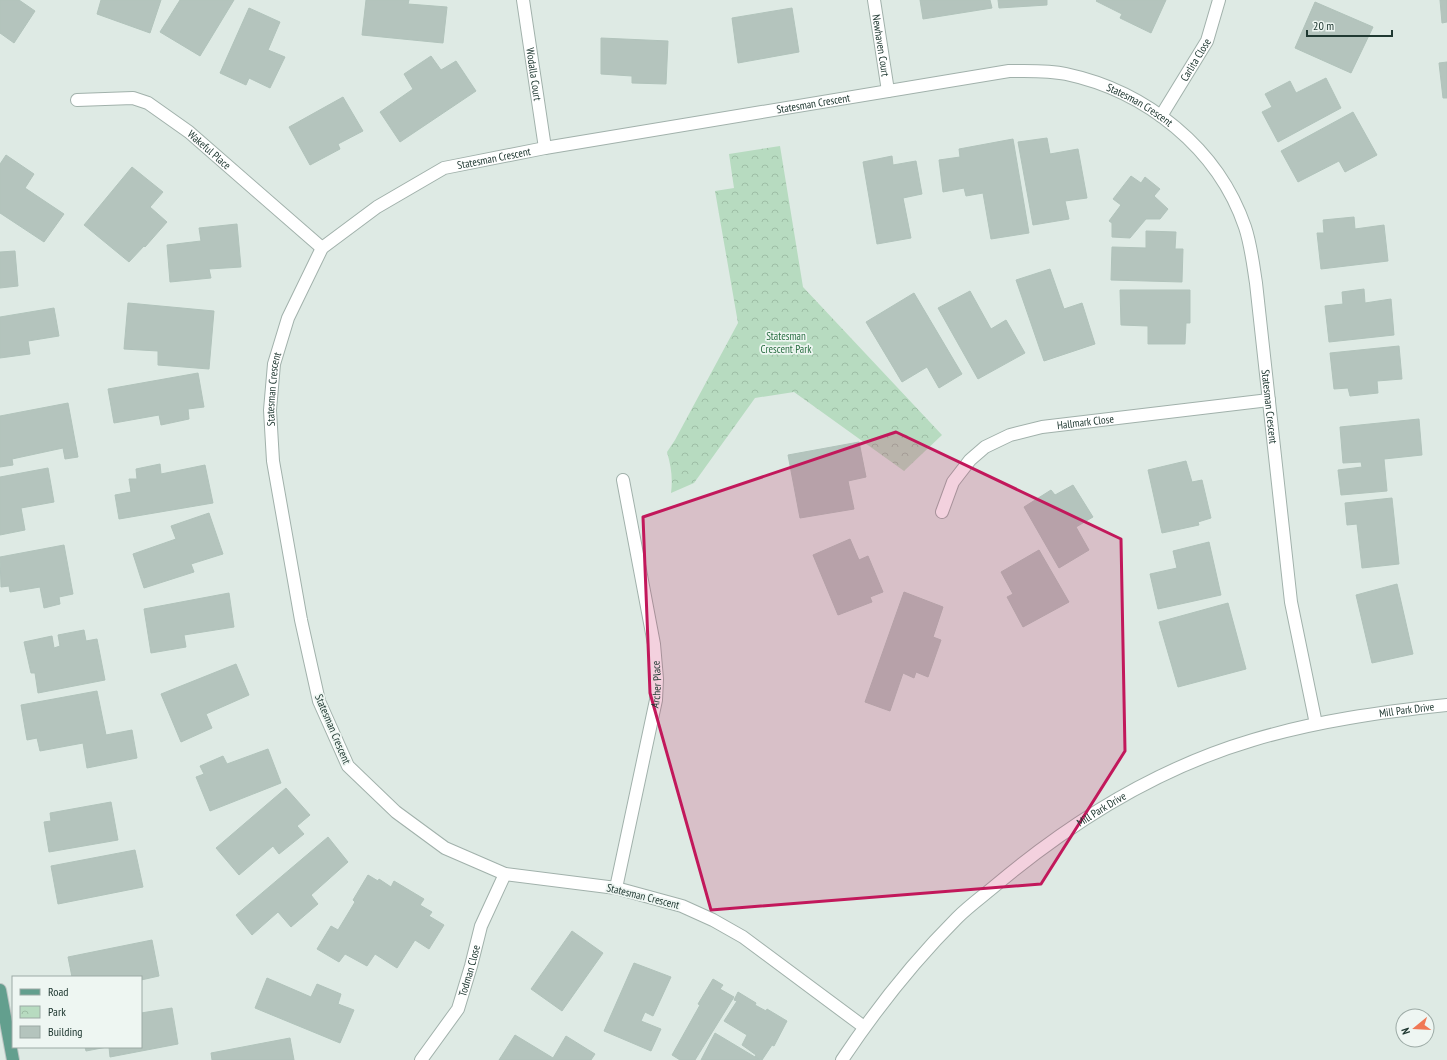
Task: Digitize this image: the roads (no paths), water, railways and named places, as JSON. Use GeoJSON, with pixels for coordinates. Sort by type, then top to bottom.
{"type":"FeatureCollection","features":[{"type":"Feature","properties":{"kind":"main road"},"geometry":{"type":"LineString","coordinates":[[0,990],[13,1060]]}},
{"type":"Feature","properties":{"kind":"street","name":"Wodalla Court"},"geometry":{"type":"LineString","coordinates":[[523,0],[545,148]]}},
{"type":"Feature","properties":{"kind":"street","name":"Newhaven Court"},"geometry":{"type":"LineString","coordinates":[[874,0],[888,92]]}},
{"type":"Feature","properties":{"kind":"street","name":"Carlita Close"},"geometry":{"type":"LineString","coordinates":[[1162,116],[1207,41],[1219,0]]}},
{"type":"Feature","properties":{"kind":"street","name":"Statesman Crescent"},"geometry":{"type":"LineString","coordinates":[[864,1027],[743,937],[713,920],[682,906],[616,888],[505,874],[445,848],[396,812],[348,766],[319,701],[301,620],[273,461],[270,410],[274,364],[288,318],[322,248],[377,207],[444,168],[545,148],[1009,71],[1065,73],[1094,81],[1127,95],[1162,116],[1197,147],[1218,174],[1234,201],[1245,226],[1251,249],[1256,283],[1291,602],[1316,724]]}},
{"type":"Feature","properties":{"kind":"street","name":"Wakeful Place"},"geometry":{"type":"LineString","coordinates":[[77,100],[133,98],[148,103],[189,132],[322,248]]}},
{"type":"Feature","properties":{"kind":"street","name":"Hallmark Close"},"geometry":{"type":"LineString","coordinates":[[942,512],[952,482],[970,460],[985,447],[1010,435],[1042,427],[1269,400]]}},
{"type":"Feature","properties":{"kind":"street","name":"Archer Place"},"geometry":{"type":"LineString","coordinates":[[616,888],[656,700],[657,679],[654,644],[623,480]]}},
{"type":"Feature","properties":{"kind":"street","name":"Mill Park Drive"},"geometry":{"type":"LineString","coordinates":[[842,1060],[864,1027],[904,975],[958,917],[1028,858],[1080,822],[1137,788],[1198,760],[1252,740],[1316,724],[1385,712],[1447,705]]}},
{"type":"Feature","properties":{"kind":"street","name":"Todman Close"},"geometry":{"type":"LineString","coordinates":[[421,1060],[458,1009],[481,926],[496,890],[505,874]]}},
{"type":"Feature","properties":{"kind":"park label","name":"Statesman Crescent Park"},"geometry":{"type":"Point","coordinates":[786,342]}}]}
